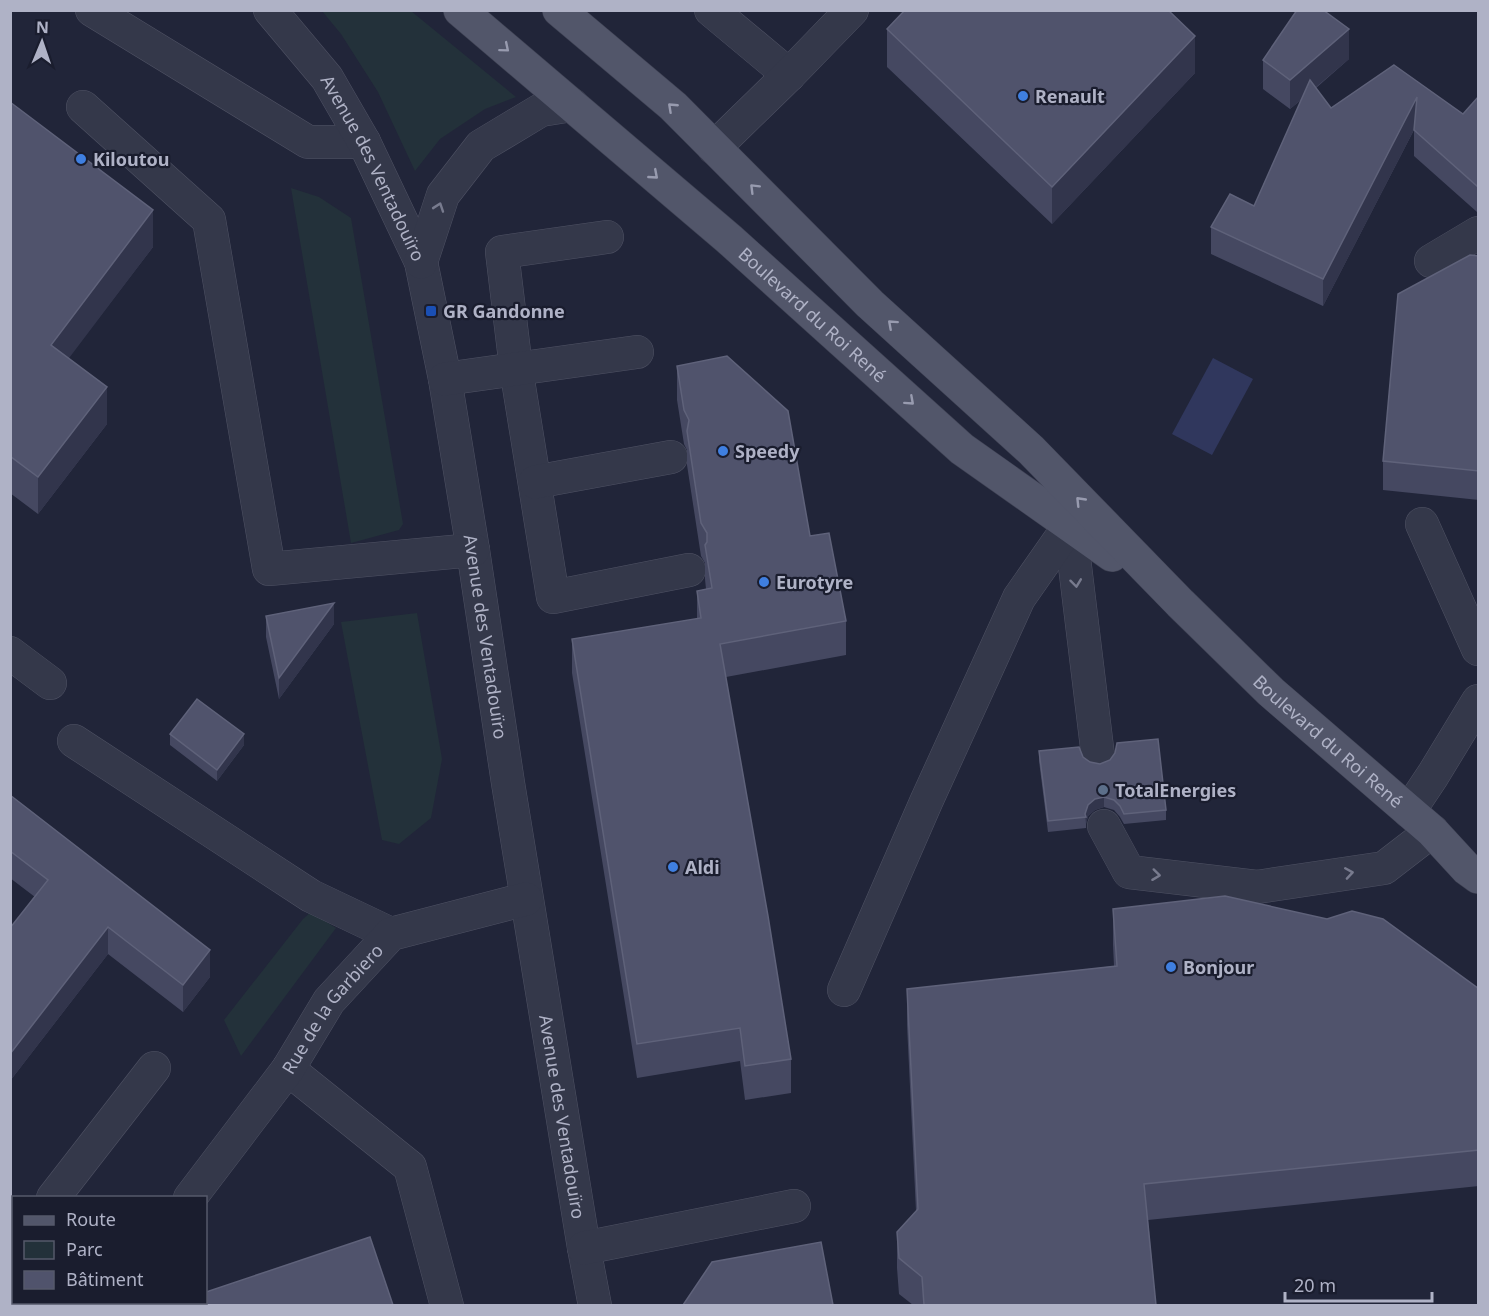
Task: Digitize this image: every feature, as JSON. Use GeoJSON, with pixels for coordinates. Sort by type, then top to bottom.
{"type":"FeatureCollection","features":[{"type":"Feature","properties":{"kind":"main road","name":"Boulevard du Roi René"},"geometry":{"type":"LineString","coordinates":[[460,10],[729,239],[962,449],[1180,603]]}},
{"type":"Feature","properties":{"kind":"main road","name":"Boulevard du Roi René"},"geometry":{"type":"LineString","coordinates":[[559,10],[672,106],[870,304],[1030,450],[1271,692],[1475,867]]}},
{"type":"Feature","properties":{"kind":"street"},"geometry":{"type":"LineString","coordinates":[[92,10],[308,142],[364,142]]}},
{"type":"Feature","properties":{"kind":"street","name":"Avenue des Ventadouïro"},"geometry":{"type":"LineString","coordinates":[[270,10],[327,78],[364,142],[421,262],[445,379],[474,550],[526,899],[584,1248],[596,1305]]}},
{"type":"Feature","properties":{"kind":"street"},"geometry":{"type":"LineString","coordinates":[[711,10],[789,75]]}},
{"type":"Feature","properties":{"kind":"street"},"geometry":{"type":"LineString","coordinates":[[714,148],[852,10]]}},
{"type":"Feature","properties":{"kind":"street"},"geometry":{"type":"LineString","coordinates":[[421,262],[443,195],[481,146],[540,110],[572,105]]}},
{"type":"Feature","properties":{"kind":"street"},"geometry":{"type":"LineString","coordinates":[[83,107],[209,220],[269,569],[474,550]]}},
{"type":"Feature","properties":{"kind":"street"},"geometry":{"type":"LineString","coordinates":[[1431,261],[1479,233]]}},
{"type":"Feature","properties":{"kind":"street"},"geometry":{"type":"LineString","coordinates":[[607,237],[502,252],[516,368],[553,597],[689,570]]}},
{"type":"Feature","properties":{"kind":"street"},"geometry":{"type":"LineString","coordinates":[[445,379],[637,352]]}},
{"type":"Feature","properties":{"kind":"street"},"geometry":{"type":"LineString","coordinates":[[535,482],[671,457]]}},
{"type":"Feature","properties":{"kind":"street"},"geometry":{"type":"LineString","coordinates":[[1422,524],[1479,649]]}},
{"type":"Feature","properties":{"kind":"street"},"geometry":{"type":"LineString","coordinates":[[1070,525],[1098,756]]}},
{"type":"Feature","properties":{"kind":"street"},"geometry":{"type":"LineString","coordinates":[[844,990],[1019,598],[1070,525]]}},
{"type":"Feature","properties":{"kind":"street"},"geometry":{"type":"LineString","coordinates":[[10,653],[50,683]]}},
{"type":"Feature","properties":{"kind":"street"},"geometry":{"type":"LineString","coordinates":[[1104,826],[1129,872],[1257,887],[1384,868],[1421,821],[1433,775],[1479,701]]}},
{"type":"Feature","properties":{"kind":"street"},"geometry":{"type":"LineString","coordinates":[[74,741],[310,896],[391,934]]}},
{"type":"Feature","properties":{"kind":"street","name":"Rue de la Garbiero"},"geometry":{"type":"LineString","coordinates":[[191,1196],[288,1069],[329,1000],[391,934],[526,899]]}},
{"type":"Feature","properties":{"kind":"street"},"geometry":{"type":"LineString","coordinates":[[53,1196],[154,1068]]}},
{"type":"Feature","properties":{"kind":"street"},"geometry":{"type":"LineString","coordinates":[[288,1069],[410,1167],[447,1305]]}},
{"type":"Feature","properties":{"kind":"street"},"geometry":{"type":"LineString","coordinates":[[584,1248],[794,1206]]}},
{"type":"Feature","properties":{"kind":"green space"},"geometry":{"type":"Polygon","coordinates":[[[322,11],[411,11],[516,97],[485,109],[440,139],[415,171],[378,92],[341,34],[322,11]]]}},
{"type":"Feature","properties":{"kind":"green space"},"geometry":{"type":"Polygon","coordinates":[[[291,188],[319,197],[351,218],[403,524],[399,530],[351,543],[291,188]]]}},
{"type":"Feature","properties":{"kind":"green space"},"geometry":{"type":"Polygon","coordinates":[[[417,613],[442,759],[431,818],[399,844],[382,840],[341,622],[417,613]]]}},
{"type":"Feature","properties":{"kind":"green space"},"geometry":{"type":"Polygon","coordinates":[[[311,912],[336,928],[241,1056],[224,1020],[303,919],[311,912]]]}},
{"type":"Feature","properties":{"kind":"water"},"geometry":{"type":"Polygon","coordinates":[[[1213,358],[1253,379],[1212,455],[1172,434],[1213,358]]]}},
{"type":"Feature","properties":{"kind":"building"},"geometry":{"type":"Polygon","coordinates":[[[905,10],[1168,10],[1195,36],[1052,187],[887,29],[905,10]]]}},
{"type":"Feature","properties":{"kind":"building"},"geometry":{"type":"Polygon","coordinates":[[[1297,10],[1323,10],[1349,29],[1290,80],[1263,60],[1297,10]]]}},
{"type":"Feature","properties":{"kind":"building"},"geometry":{"type":"Polygon","coordinates":[[[1394,65],[1463,114],[1479,96],[1479,183],[1477,186],[1414,130],[1417,97],[1323,279],[1211,227],[1230,194],[1254,206],[1310,80],[1331,108],[1394,65]]]}},
{"type":"Feature","properties":{"kind":"building"},"geometry":{"type":"Polygon","coordinates":[[[10,102],[153,210],[51,345],[107,387],[38,477],[10,456],[10,102]]]}},
{"type":"Feature","properties":{"kind":"building"},"geometry":{"type":"Polygon","coordinates":[[[1470,255],[1479,256],[1479,471],[1383,461],[1398,294],[1470,255]]]}},
{"type":"Feature","properties":{"kind":"building"},"geometry":{"type":"Polygon","coordinates":[[[727,356],[788,411],[810,536],[829,533],[846,621],[720,644],[791,1059],[745,1066],[740,1028],[637,1044],[572,639],[701,618],[697,591],[712,588],[705,545],[707,533],[701,523],[687,431],[689,420],[684,410],[677,366],[727,356]]]}},
{"type":"Feature","properties":{"kind":"building"},"geometry":{"type":"Polygon","coordinates":[[[334,603],[279,678],[266,616],[334,603]]]}},
{"type":"Feature","properties":{"kind":"building"},"geometry":{"type":"Polygon","coordinates":[[[197,699],[244,734],[217,770],[170,734],[197,699]]]}},
{"type":"Feature","properties":{"kind":"building"},"geometry":{"type":"Polygon","coordinates":[[[1158,739],[1166,810],[1124,814],[1114,800],[1104,797],[1095,799],[1088,805],[1086,817],[1048,821],[1039,751],[1079,747],[1083,757],[1090,762],[1100,764],[1110,760],[1115,753],[1117,743],[1158,739]]]}},
{"type":"Feature","properties":{"kind":"building"},"geometry":{"type":"Polygon","coordinates":[[[10,795],[210,950],[183,985],[108,927],[10,1054],[10,928],[48,880],[10,851],[10,795]]]}},
{"type":"Feature","properties":{"kind":"building"},"geometry":{"type":"Polygon","coordinates":[[[1225,896],[1327,919],[1352,911],[1383,919],[1479,989],[1479,1150],[1144,1184],[1156,1305],[924,1305],[922,1277],[899,1258],[897,1232],[918,1209],[907,989],[1117,966],[1113,909],[1225,896]]]}},
{"type":"Feature","properties":{"kind":"building"},"geometry":{"type":"Polygon","coordinates":[[[370,1237],[393,1305],[180,1305],[207,1304],[207,1292],[370,1237]]]}},
{"type":"Feature","properties":{"kind":"building"},"geometry":{"type":"Polygon","coordinates":[[[821,1242],[833,1305],[683,1305],[712,1262],[821,1242]]]}},
{"type":"Feature","properties":{"kind":"place","name":"Renault"},"geometry":{"type":"Point","coordinates":[1023,96]}},
{"type":"Feature","properties":{"kind":"place","name":"Kiloutou"},"geometry":{"type":"Point","coordinates":[81,159]}},
{"type":"Feature","properties":{"kind":"place","name":"GR Gandonne"},"geometry":{"type":"Point","coordinates":[431,311]}},
{"type":"Feature","properties":{"kind":"place","name":"Speedy"},"geometry":{"type":"Point","coordinates":[723,451]}},
{"type":"Feature","properties":{"kind":"place","name":"Eurotyre"},"geometry":{"type":"Point","coordinates":[764,582]}},
{"type":"Feature","properties":{"kind":"place","name":"TotalEnergies"},"geometry":{"type":"Point","coordinates":[1103,790]}},
{"type":"Feature","properties":{"kind":"place","name":"Aldi"},"geometry":{"type":"Point","coordinates":[673,867]}},
{"type":"Feature","properties":{"kind":"place","name":"Bonjour"},"geometry":{"type":"Point","coordinates":[1171,967]}}]}
